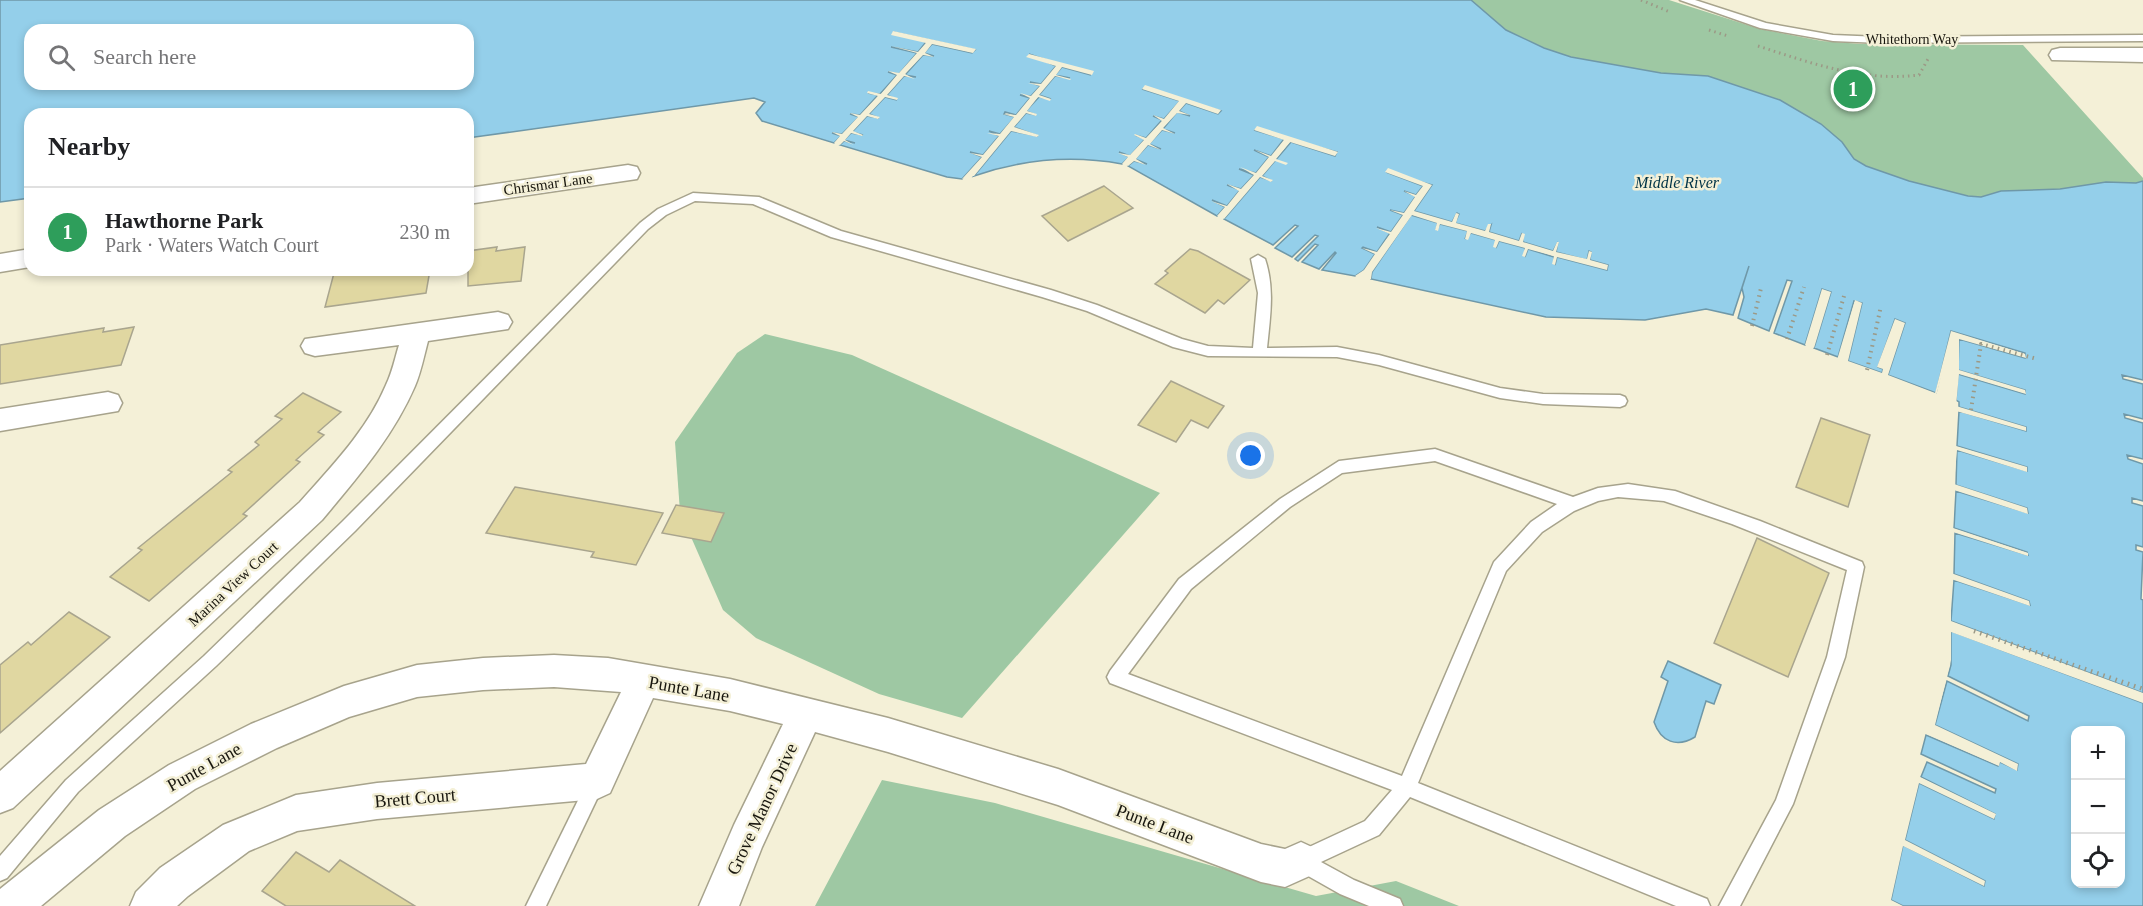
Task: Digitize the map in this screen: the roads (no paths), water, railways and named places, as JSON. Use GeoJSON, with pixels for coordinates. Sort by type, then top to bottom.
{"type":"FeatureCollection","features":[{"type":"Feature","properties":{"kind":"street"},"geometry":{"type":"LineString","coordinates":[[2060,55],[2143,55]]}},
{"type":"Feature","properties":{"kind":"street","name":"Chrismar Lane"},"geometry":{"type":"LineString","coordinates":[[474,195],[628,173]]}},
{"type":"Feature","properties":{"kind":"street"},"geometry":{"type":"LineString","coordinates":[[0,263],[24,259]]}},
{"type":"Feature","properties":{"kind":"street"},"geometry":{"type":"LineString","coordinates":[[315,346],[498,322]]}},
{"type":"Feature","properties":{"kind":"street","name":"Marina View Court"},"geometry":{"type":"LineString","coordinates":[[0,795],[311,511],[351,465],[380,425],[401,385],[416,334]]}},
{"type":"Feature","properties":{"kind":"street"},"geometry":{"type":"LineString","coordinates":[[0,420],[108,403]]}},
{"type":"Feature","properties":{"kind":"street","name":"Punte Lane"},"geometry":{"type":"LineString","coordinates":[[10,906],[112,823],[182,777],[264,735],[344,702],[417,681],[483,674],[565,672],[608,674],[730,695],[898,738],[1058,787],[1261,863],[1286,868],[1301,861]]}},
{"type":"Feature","properties":{"kind":"street"},"geometry":{"type":"LineString","coordinates":[[597,782],[644,681]]}},
{"type":"Feature","properties":{"kind":"street","name":"Grove Manor Drive"},"geometry":{"type":"LineString","coordinates":[[719,906],[747,838],[806,713]]}},
{"type":"Feature","properties":{"kind":"street","name":"Brett Court"},"geometry":{"type":"LineString","coordinates":[[150,906],[174,882],[236,838],[296,813],[377,801],[597,782]]}},
{"type":"Feature","properties":{"kind":"lane","name":"Whitethorn Way"},"geometry":{"type":"LineString","coordinates":[[1685,0],[1764,26],[1833,38],[1881,40],[2143,39]]}},
{"type":"Feature","properties":{"kind":"lane"},"geometry":{"type":"LineString","coordinates":[[0,871],[72,786],[210,662],[644,226],[676,204],[693,197],[755,200],[836,234],[1046,293],[1092,308],[1178,343],[1208,351],[1337,352],[1379,360],[1500,393],[1543,399],[1620,401]]}},
{"type":"Feature","properties":{"kind":"lane"},"geometry":{"type":"LineString","coordinates":[[1258,259],[1265,287],[1258,353]]}},
{"type":"Feature","properties":{"kind":"lane"},"geometry":{"type":"LineString","coordinates":[[1574,504],[1435,455],[1340,467],[1285,503],[1185,584],[1116,677],[1407,787],[1700,906]]}},
{"type":"Feature","properties":{"kind":"lane"},"geometry":{"type":"LineString","coordinates":[[1301,861],[1372,828],[1407,787],[1500,567],[1518,545],[1550,516],[1574,504],[1606,493],[1627,490],[1688,501],[1856,567],[1836,657],[1784,804],[1729,906]]}},
{"type":"Feature","properties":{"kind":"lane"},"geometry":{"type":"LineString","coordinates":[[536,906],[597,782]]}},
{"type":"Feature","properties":{"kind":"lane"},"geometry":{"type":"LineString","coordinates":[[1301,861],[1347,887],[1393,906]]}},
{"type":"Feature","properties":{"kind":"water","name":"Middle River"},"geometry":{"type":"Polygon","coordinates":[[[0,0],[1471,0],[1506,30],[1544,48],[1571,57],[1661,73],[1708,76],[1780,100],[1821,124],[1842,142],[1854,159],[1866,166],[1909,181],[1968,196],[1981,197],[2001,191],[2060,189],[2106,182],[2136,183],[2143,181],[2143,380],[2122,375],[2123,379],[2143,384],[2143,419],[2124,414],[2125,418],[2143,423],[2143,459],[2127,455],[2128,459],[2143,464],[2143,501],[2132,498],[2132,503],[2143,506],[2143,547],[2136,545],[2136,550],[2143,552],[2141,599],[2143,600],[2143,693],[1951,621],[1954,580],[2030,605],[2029,601],[1954,574],[1955,533],[2028,555],[2027,552],[1954,528],[1956,491],[2028,513],[2027,508],[1956,485],[1957,450],[2027,471],[2027,467],[1957,446],[1959,411],[2026,431],[2026,427],[1959,407],[1959,402],[1956,400],[1958,374],[2025,394],[2025,390],[1958,370],[1959,339],[2025,358],[2025,353],[1951,331],[1936,393],[1888,375],[1905,323],[1895,319],[1878,367],[1883,369],[1882,373],[1848,361],[1862,303],[1854,301],[1838,357],[1814,348],[1831,292],[1822,289],[1805,345],[1774,333],[1792,281],[1787,280],[1769,331],[1738,318],[1744,297],[1742,288],[1749,266],[1733,315],[1706,309],[1645,320],[1546,317],[1371,279],[1372,272],[1411,215],[1438,223],[1436,230],[1440,224],[1468,231],[1465,239],[1471,233],[1496,240],[1496,248],[1499,241],[1525,248],[1525,257],[1528,249],[1554,257],[1555,265],[1557,257],[1607,270],[1608,265],[1590,260],[1591,252],[1589,251],[1587,260],[1556,252],[1558,242],[1553,251],[1523,242],[1522,233],[1519,241],[1489,232],[1491,225],[1485,231],[1455,223],[1459,214],[1457,213],[1452,222],[1414,211],[1432,185],[1386,172],[1423,186],[1416,195],[1404,191],[1416,196],[1404,213],[1390,210],[1403,215],[1391,232],[1377,227],[1390,233],[1377,252],[1362,248],[1375,254],[1364,270],[1355,276],[1322,270],[1335,252],[1319,269],[1302,262],[1318,245],[1315,244],[1298,261],[1295,259],[1318,236],[1315,235],[1292,257],[1275,248],[1298,226],[1295,225],[1273,245],[1224,219],[1260,177],[1272,181],[1262,176],[1291,142],[1335,156],[1337,152],[1254,130],[1284,139],[1271,156],[1254,150],[1269,157],[1256,173],[1239,169],[1254,175],[1241,189],[1227,185],[1240,190],[1227,206],[1212,200],[1225,207],[1217,216],[1128,166],[1134,161],[1147,164],[1135,159],[1148,145],[1161,149],[1149,144],[1162,130],[1175,133],[1163,129],[1177,112],[1190,116],[1179,111],[1186,103],[1218,114],[1221,111],[1142,89],[1180,101],[1164,119],[1153,116],[1162,120],[1146,138],[1135,135],[1145,139],[1130,156],[1119,152],[1129,157],[1122,164],[1085,160],[1048,160],[992,170],[974,176],[1011,131],[1038,136],[1014,127],[1026,113],[1036,115],[1026,111],[1039,97],[1051,99],[1039,95],[1055,76],[1070,78],[1055,75],[1062,67],[1091,75],[1029,54],[1056,66],[1041,84],[1030,82],[1040,86],[1031,96],[1020,95],[1030,98],[1016,115],[1005,112],[1004,114],[1015,117],[1000,134],[989,131],[999,136],[983,155],[970,152],[982,157],[962,179],[947,177],[840,145],[844,141],[855,143],[844,140],[851,133],[863,135],[852,132],[867,116],[879,118],[869,114],[885,97],[897,100],[887,95],[904,76],[916,77],[905,75],[923,55],[934,56],[924,53],[932,44],[972,53],[975,50],[893,32],[926,42],[918,52],[891,47],[917,53],[899,74],[888,72],[897,75],[880,94],[868,93],[878,95],[860,115],[850,114],[859,117],[842,134],[832,133],[841,136],[834,143],[762,121],[756,113],[765,102],[754,98],[474,137],[474,108],[24,108],[24,199],[0,202],[0,0]]]}},
{"type":"Feature","properties":{"kind":"water"},"geometry":{"type":"Polygon","coordinates":[[[1951,631],[2143,703],[2143,906],[1903,906],[1891,900],[1903,845],[1984,886],[1985,881],[1905,840],[1919,783],[1994,819],[1995,814],[1921,777],[1927,762],[1995,793],[1996,789],[1921,754],[1926,735],[1998,766],[2000,762],[2017,770],[2018,764],[1935,725],[1947,681],[2028,721],[2029,716],[1948,676],[1951,665],[1951,631]]]}},
{"type":"Feature","properties":{"kind":"water"},"geometry":{"type":"Polygon","coordinates":[[[1668,661],[1721,685],[1714,704],[1706,701],[1695,737],[1682,742],[1665,738],[1654,722],[1668,681],[1661,677],[1668,661]]]}},
{"type":"Feature","properties":{"kind":"place","name":"Hawthorne Park"},"geometry":{"type":"Point","coordinates":[1853,89]}}]}
